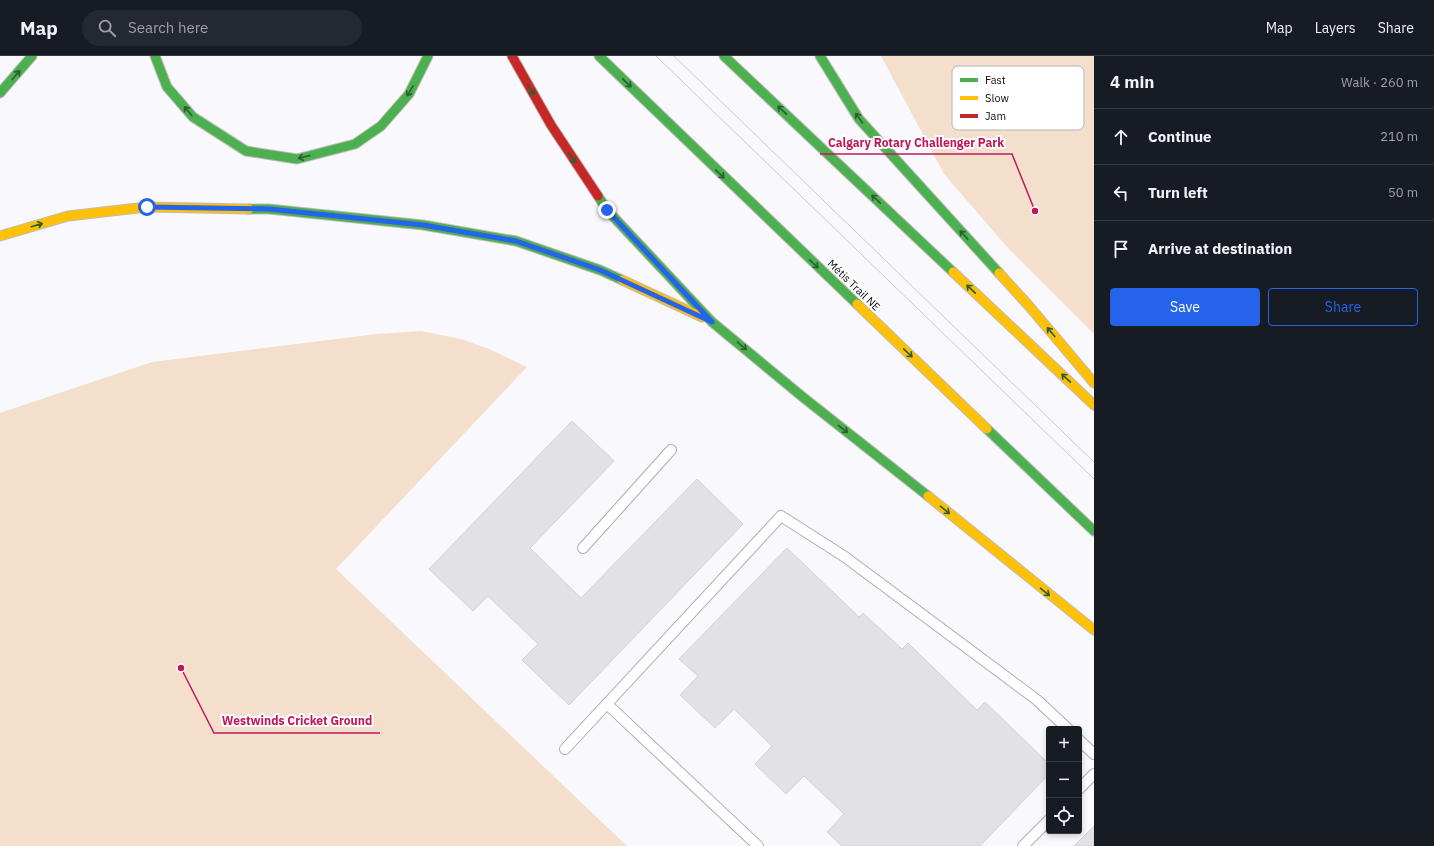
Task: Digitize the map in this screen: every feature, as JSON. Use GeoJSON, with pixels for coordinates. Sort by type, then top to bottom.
{"type":"FeatureCollection","features":[{"type":"Feature","properties":{"kind":"main road"},"geometry":{"type":"LineString","coordinates":[[0,93],[32,56]]}},
{"type":"Feature","properties":{"kind":"main road"},"geometry":{"type":"LineString","coordinates":[[155,56],[167,87],[193,118],[246,151],[297,159],[355,144],[381,126],[409,94],[428,56]]}},
{"type":"Feature","properties":{"kind":"main road"},"geometry":{"type":"LineString","coordinates":[[512,56],[550,125],[607,210],[712,322],[804,398],[1094,630]]}},
{"type":"Feature","properties":{"kind":"main road","name":"Métis Trail NE"},"geometry":{"type":"LineString","coordinates":[[599,56],[1094,531]]}},
{"type":"Feature","properties":{"kind":"main road"},"geometry":{"type":"LineString","coordinates":[[724,56],[1094,404]]}},
{"type":"Feature","properties":{"kind":"main road"},"geometry":{"type":"LineString","coordinates":[[820,56],[859,119],[1029,306],[1094,384]]}},
{"type":"Feature","properties":{"kind":"main road"},"geometry":{"type":"LineString","coordinates":[[0,236],[68,216],[147,207],[269,209],[423,225],[516,241],[600,270],[712,322]]}},
{"type":"Feature","properties":{"kind":"lane"},"geometry":{"type":"LineString","coordinates":[[583,548],[671,450]]}},
{"type":"Feature","properties":{"kind":"lane"},"geometry":{"type":"LineString","coordinates":[[565,749],[781,516],[845,557],[1037,700],[1065,726]]}},
{"type":"Feature","properties":{"kind":"lane"},"geometry":{"type":"LineString","coordinates":[[607,704],[758,846]]}},
{"type":"Feature","properties":{"kind":"lane"},"geometry":{"type":"LineString","coordinates":[[1082,743],[1094,754]]}},
{"type":"Feature","properties":{"kind":"lane"},"geometry":{"type":"LineString","coordinates":[[1082,786],[1094,774]]}},
{"type":"Feature","properties":{"kind":"lane"},"geometry":{"type":"LineString","coordinates":[[1023,846],[1046,823]]}},
{"type":"Feature","properties":{"kind":"shaded area"},"geometry":{"type":"Polygon","coordinates":[[[881,56],[1094,56],[1094,334],[1008,248],[944,174],[881,56]]]}},
{"type":"Feature","properties":{"kind":"shaded area"},"geometry":{"type":"Polygon","coordinates":[[[421,331],[461,339],[489,349],[527,367],[336,569],[627,846],[0,846],[0,413],[152,362],[377,334],[421,331]]]}},
{"type":"Feature","properties":{"kind":"building"},"geometry":{"type":"Polygon","coordinates":[[[572,421],[614,461],[530,548],[581,598],[697,479],[743,524],[569,705],[522,660],[538,644],[488,596],[473,611],[429,569],[572,421]]]}},
{"type":"Feature","properties":{"kind":"building"},"geometry":{"type":"Polygon","coordinates":[[[787,548],[859,617],[863,613],[902,649],[908,643],[977,710],[985,702],[1046,761],[1046,777],[980,846],[842,846],[827,832],[844,814],[804,776],[786,794],[755,764],[772,746],[734,709],[715,728],[680,695],[698,676],[679,659],[787,548]]]}},
{"type":"Feature","properties":{"kind":"building"},"geometry":{"type":"Polygon","coordinates":[[[1094,826],[1094,846],[1074,846],[1094,826]]]}},
{"type":"Feature","properties":{"kind":"tram line"},"geometry":{"type":"LineString","coordinates":[[656,56],[1094,479]]}},
{"type":"Feature","properties":{"kind":"tram line"},"geometry":{"type":"LineString","coordinates":[[674,56],[1094,462]]}},
{"type":"Feature","properties":{"kind":"traffic: fast"},"geometry":{"type":"LineString","coordinates":[[0,93],[32,56]]}},
{"type":"Feature","properties":{"kind":"traffic: fast"},"geometry":{"type":"LineString","coordinates":[[155,56],[167,87],[193,117],[246,151],[297,159],[355,144],[381,126],[409,94],[428,56]]}},
{"type":"Feature","properties":{"kind":"traffic: fast"},"geometry":{"type":"LineString","coordinates":[[599,56],[857,304]]}},
{"type":"Feature","properties":{"kind":"traffic: fast"},"geometry":{"type":"LineString","coordinates":[[724,56],[953,272]]}},
{"type":"Feature","properties":{"kind":"traffic: fast"},"geometry":{"type":"LineString","coordinates":[[820,56],[859,119],[999,273]]}},
{"type":"Feature","properties":{"kind":"traffic: fast"},"geometry":{"type":"LineString","coordinates":[[598,196],[607,210],[712,322],[804,398],[928,496]]}},
{"type":"Feature","properties":{"kind":"traffic: fast"},"geometry":{"type":"LineString","coordinates":[[249,209],[269,209],[423,225],[516,241],[600,270],[622,280]]}},
{"type":"Feature","properties":{"kind":"traffic: fast"},"geometry":{"type":"LineString","coordinates":[[987,429],[1094,531]]}},
{"type":"Feature","properties":{"kind":"traffic: slow"},"geometry":{"type":"LineString","coordinates":[[0,236],[68,216],[147,207],[249,209]]}},
{"type":"Feature","properties":{"kind":"traffic: slow"},"geometry":{"type":"LineString","coordinates":[[953,272],[1094,405]]}},
{"type":"Feature","properties":{"kind":"traffic: slow"},"geometry":{"type":"LineString","coordinates":[[999,273],[1094,383]]}},
{"type":"Feature","properties":{"kind":"traffic: slow"},"geometry":{"type":"LineString","coordinates":[[622,280],[702,317]]}},
{"type":"Feature","properties":{"kind":"traffic: slow"},"geometry":{"type":"LineString","coordinates":[[857,304],[987,429]]}},
{"type":"Feature","properties":{"kind":"traffic: slow"},"geometry":{"type":"LineString","coordinates":[[928,496],[1094,630]]}},
{"type":"Feature","properties":{"kind":"traffic: jam"},"geometry":{"type":"LineString","coordinates":[[512,56],[551,125],[598,196]]}},
{"type":"Feature","properties":{"kind":"place","name":"Calgary Rotary Challenger Park"},"geometry":{"type":"Point","coordinates":[1035,211]}},
{"type":"Feature","properties":{"kind":"place","name":"Westwinds Cricket Ground"},"geometry":{"type":"Point","coordinates":[181,668]}},
{"type":"Feature","properties":{"kind":"route"},"geometry":{"type":"LineString","coordinates":[[147,207],[269,209],[423,225],[516,241],[600,270],[712,322],[607,210]]}}]}
